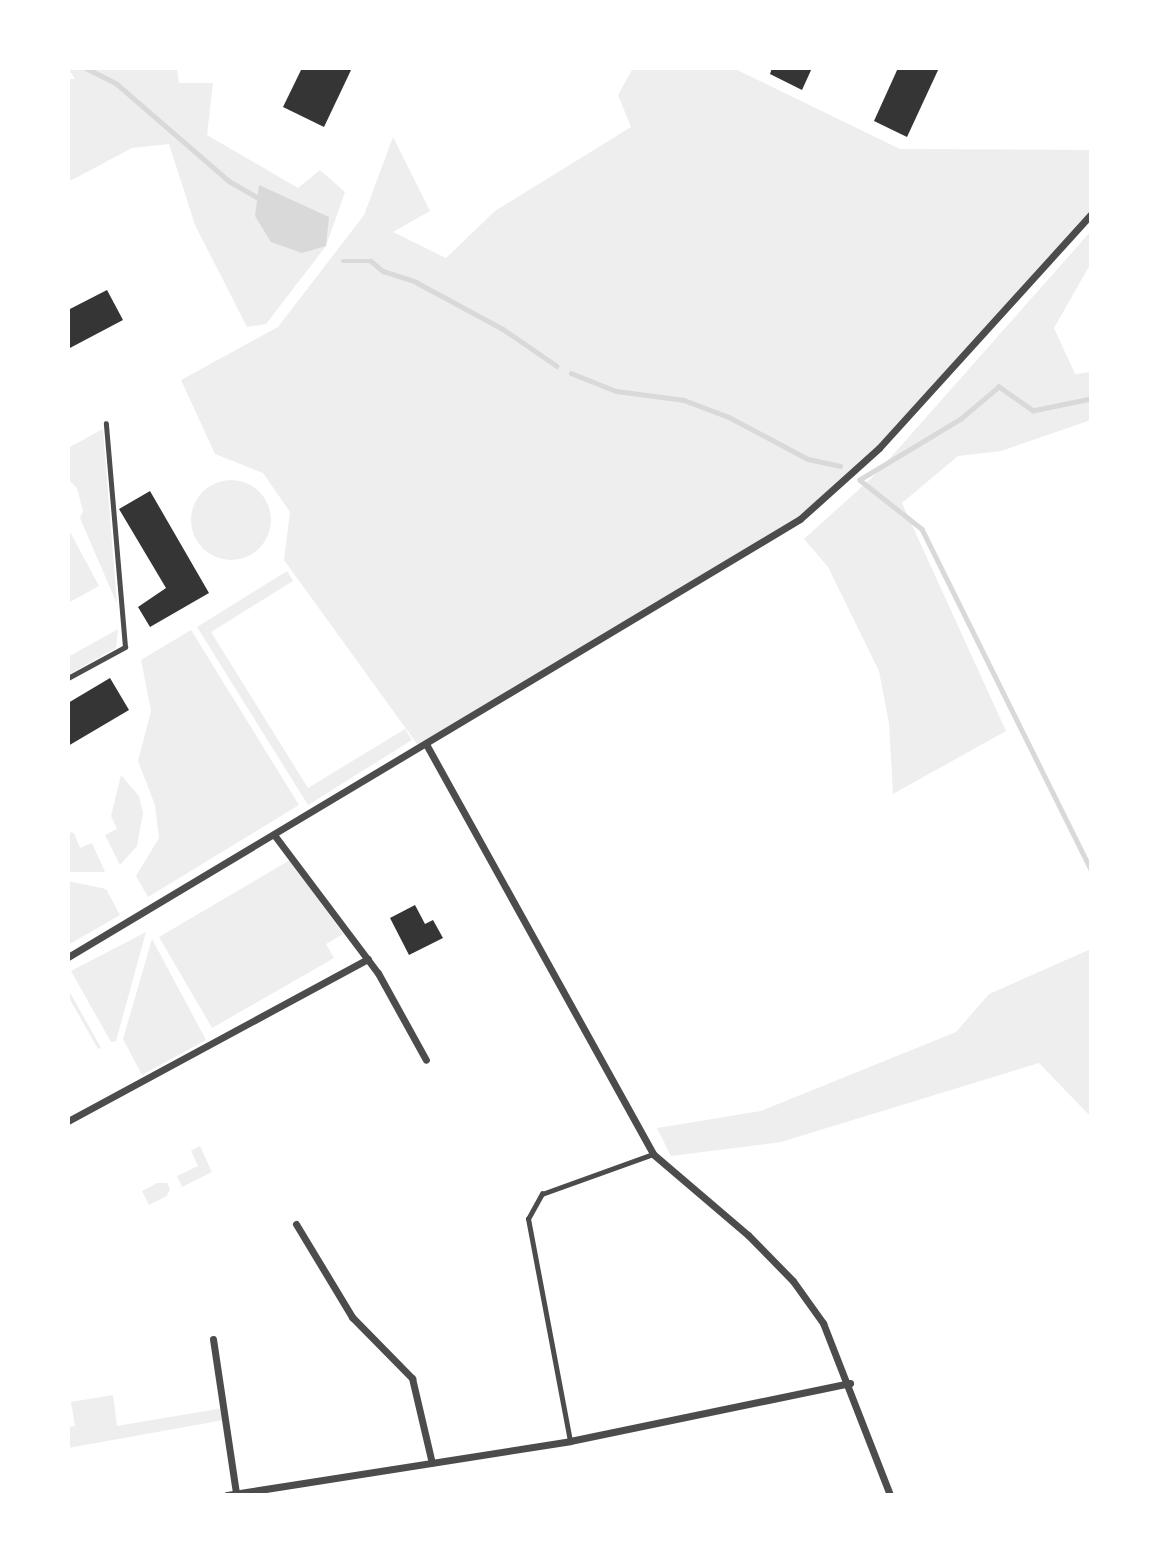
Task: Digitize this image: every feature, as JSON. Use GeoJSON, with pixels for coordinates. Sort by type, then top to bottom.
{"type":"FeatureCollection","features":[{"type":"Feature","properties":{"kind":"street"},"geometry":{"type":"LineString","coordinates":[[68,957],[275,836],[800,519],[879,448],[1091,214]]}},
{"type":"Feature","properties":{"kind":"street"},"geometry":{"type":"LineString","coordinates":[[426,744],[653,1154],[793,1281],[823,1322],[850,1383],[890,1495]]}},
{"type":"Feature","properties":{"kind":"street"},"geometry":{"type":"LineString","coordinates":[[275,836],[368,959],[426,1060]]}},
{"type":"Feature","properties":{"kind":"street"},"geometry":{"type":"LineString","coordinates":[[68,1121],[368,959]]}},
{"type":"Feature","properties":{"kind":"street"},"geometry":{"type":"LineString","coordinates":[[296,1224],[352,1317],[412,1378],[432,1463]]}},
{"type":"Feature","properties":{"kind":"street"},"geometry":{"type":"LineString","coordinates":[[213,1339],[231,1494],[570,1441],[850,1383]]}},
{"type":"Feature","properties":{"kind":"lane"},"geometry":{"type":"LineString","coordinates":[[68,678],[125,647],[106,424]]}},
{"type":"Feature","properties":{"kind":"lane"},"geometry":{"type":"LineString","coordinates":[[570,1441],[528,1219],[542,1194],[653,1154]]}},
{"type":"Feature","properties":{"kind":"shaded area"},"geometry":{"type":"Polygon","coordinates":[[[68,68],[177,68],[179,83],[213,83],[207,135],[298,188],[320,170],[345,192],[326,246],[266,324],[247,327],[195,225],[169,144],[132,148],[68,182],[68,79],[75,79],[68,68]]]}},
{"type":"Feature","properties":{"kind":"shaded area"},"geometry":{"type":"Polygon","coordinates":[[[633,68],[733,68],[900,149],[1091,150],[1091,214],[879,448],[800,519],[420,748],[284,560],[290,512],[263,473],[215,454],[181,380],[278,327],[364,215],[393,137],[430,211],[393,232],[446,258],[495,211],[631,127],[618,95],[633,68]]]}},
{"type":"Feature","properties":{"kind":"shaded area"},"geometry":{"type":"Polygon","coordinates":[[[259,185],[329,217],[326,246],[302,253],[271,242],[255,216],[259,185]]]}},
{"type":"Feature","properties":{"kind":"shaded area"},"geometry":{"type":"Polygon","coordinates":[[[1091,231],[1091,263],[1054,328],[1075,374],[1091,372],[1091,420],[1001,451],[958,456],[902,503],[1006,731],[893,794],[889,723],[879,671],[828,567],[804,539],[876,474],[1091,231]]]}},
{"type":"Feature","properties":{"kind":"shaded area"},"geometry":{"type":"Polygon","coordinates":[[[103,429],[117,604],[80,518],[83,511],[77,488],[68,479],[68,448],[103,429]]]}},
{"type":"Feature","properties":{"kind":"shaded area"},"geometry":{"type":"Polygon","coordinates":[[[231,480],[246,483],[259,492],[268,505],[271,520],[268,535],[259,548],[246,557],[231,560],[216,557],[203,548],[194,535],[191,520],[194,505],[203,492],[216,483],[231,480]]]}},
{"type":"Feature","properties":{"kind":"shaded area"},"geometry":{"type":"Polygon","coordinates":[[[68,528],[99,586],[68,603],[68,528]]]}},
{"type":"Feature","properties":{"kind":"shaded area"},"geometry":{"type":"Polygon","coordinates":[[[287,571],[293,581],[211,632],[308,788],[405,729],[412,740],[308,805],[197,627],[287,571]]]}},
{"type":"Feature","properties":{"kind":"shaded area"},"geometry":{"type":"Polygon","coordinates":[[[118,629],[116,648],[68,675],[68,657],[118,629]]]}},
{"type":"Feature","properties":{"kind":"shaded area"},"geometry":{"type":"Polygon","coordinates":[[[191,630],[299,805],[148,897],[136,876],[159,838],[155,805],[138,761],[151,711],[141,660],[191,630]]]}},
{"type":"Feature","properties":{"kind":"shaded area"},"geometry":{"type":"Polygon","coordinates":[[[121,775],[139,796],[143,813],[137,846],[120,865],[105,835],[117,829],[111,816],[121,775]]]}},
{"type":"Feature","properties":{"kind":"shaded area"},"geometry":{"type":"Polygon","coordinates":[[[68,832],[74,833],[80,848],[92,843],[105,872],[68,872],[68,832]]]}},
{"type":"Feature","properties":{"kind":"shaded area"},"geometry":{"type":"Polygon","coordinates":[[[290,860],[343,934],[326,944],[334,958],[212,1028],[159,937],[290,860]]]}},
{"type":"Feature","properties":{"kind":"shaded area"},"geometry":{"type":"Polygon","coordinates":[[[68,881],[106,889],[120,915],[68,945],[68,881]]]}},
{"type":"Feature","properties":{"kind":"shaded area"},"geometry":{"type":"Polygon","coordinates":[[[146,932],[116,1041],[111,1042],[71,971],[146,932]]]}},
{"type":"Feature","properties":{"kind":"shaded area"},"geometry":{"type":"Polygon","coordinates":[[[152,939],[206,1040],[142,1075],[123,1039],[152,939]]]}},
{"type":"Feature","properties":{"kind":"shaded area"},"geometry":{"type":"Polygon","coordinates":[[[1091,949],[1091,1117],[1039,1063],[781,1142],[671,1156],[657,1128],[761,1111],[956,1032],[989,994],[1091,949]]]}},
{"type":"Feature","properties":{"kind":"shaded area"},"geometry":{"type":"Polygon","coordinates":[[[68,989],[101,1048],[98,1049],[68,996],[68,989]]]}},
{"type":"Feature","properties":{"kind":"shaded area"},"geometry":{"type":"Polygon","coordinates":[[[200,1146],[212,1172],[182,1187],[177,1176],[198,1166],[191,1151],[200,1146]]]}},
{"type":"Feature","properties":{"kind":"shaded area"},"geometry":{"type":"Polygon","coordinates":[[[157,1183],[167,1183],[170,1189],[167,1196],[149,1205],[142,1191],[157,1183]]]}},
{"type":"Feature","properties":{"kind":"shaded area"},"geometry":{"type":"Polygon","coordinates":[[[113,1395],[117,1426],[223,1408],[224,1420],[68,1448],[68,1427],[75,1426],[71,1402],[113,1395]]]}},
{"type":"Feature","properties":{"kind":"building"},"geometry":{"type":"Polygon","coordinates":[[[302,68],[352,68],[324,127],[283,107],[302,68]]]}},
{"type":"Feature","properties":{"kind":"building"},"geometry":{"type":"Polygon","coordinates":[[[772,68],[812,68],[802,90],[770,74],[772,68]]]}},
{"type":"Feature","properties":{"kind":"building"},"geometry":{"type":"Polygon","coordinates":[[[898,68],[939,68],[907,137],[874,121],[898,68]]]}},
{"type":"Feature","properties":{"kind":"building"},"geometry":{"type":"Polygon","coordinates":[[[107,290],[123,320],[68,349],[68,310],[107,290]]]}},
{"type":"Feature","properties":{"kind":"building"},"geometry":{"type":"Polygon","coordinates":[[[150,491],[209,593],[150,627],[138,607],[166,588],[119,509],[150,491]]]}},
{"type":"Feature","properties":{"kind":"building"},"geometry":{"type":"Polygon","coordinates":[[[110,678],[129,710],[68,746],[68,703],[110,678]]]}},
{"type":"Feature","properties":{"kind":"building"},"geometry":{"type":"Polygon","coordinates":[[[415,905],[425,924],[433,920],[443,938],[409,955],[390,918],[415,905]]]}},
{"type":"Feature","properties":{"kind":"waterway"},"geometry":{"type":"LineString","coordinates":[[86,68],[117,84],[229,181],[258,198]]}},
{"type":"Feature","properties":{"kind":"waterway"},"geometry":{"type":"LineString","coordinates":[[343,261],[371,261],[383,271],[416,282],[503,329],[557,366]]}},
{"type":"Feature","properties":{"kind":"waterway"},"geometry":{"type":"LineString","coordinates":[[571,373],[616,391],[684,400],[729,417],[808,459],[840,466]]}},
{"type":"Feature","properties":{"kind":"waterway"},"geometry":{"type":"LineString","coordinates":[[1091,399],[1033,411],[999,387],[961,419],[860,480],[922,529],[1091,869]]}}]}
